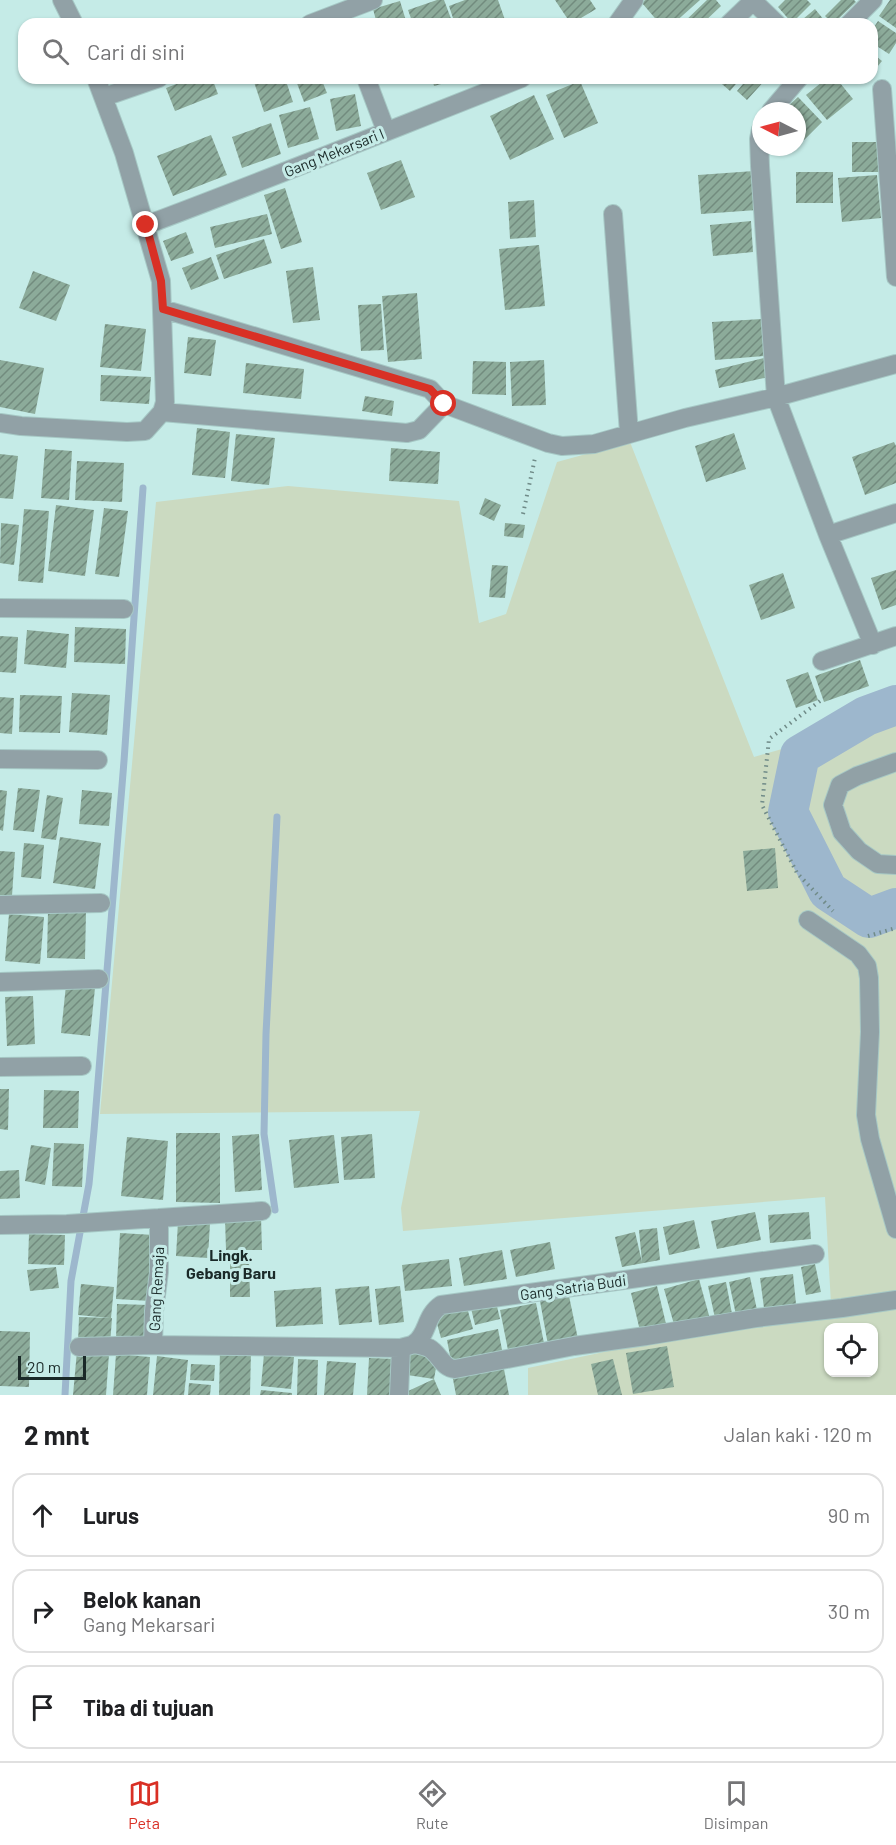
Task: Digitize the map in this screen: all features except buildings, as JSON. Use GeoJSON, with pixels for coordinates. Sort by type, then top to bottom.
{"type":"FeatureCollection","features":[{"type":"Feature","properties":{"kind":"street"},"geometry":{"type":"LineString","coordinates":[[62,0],[71,18]]}},
{"type":"Feature","properties":{"kind":"street"},"geometry":{"type":"LineString","coordinates":[[343,18],[373,0]]}},
{"type":"Feature","properties":{"kind":"street"},"geometry":{"type":"LineString","coordinates":[[621,18],[634,0]]}},
{"type":"Feature","properties":{"kind":"street"},"geometry":{"type":"LineString","coordinates":[[855,18],[873,0]]}},
{"type":"Feature","properties":{"kind":"street"},"geometry":{"type":"LineString","coordinates":[[735,18],[753,1],[771,18]]}},
{"type":"Feature","properties":{"kind":"street"},"geometry":{"type":"LineString","coordinates":[[0,423],[136,432],[145,431],[162,412],[166,392],[161,281],[124,153],[98,84]]}},
{"type":"Feature","properties":{"kind":"street"},"geometry":{"type":"LineString","coordinates":[[104,98],[142,84]]}},
{"type":"Feature","properties":{"kind":"street"},"geometry":{"type":"LineString","coordinates":[[368,84],[386,131]]}},
{"type":"Feature","properties":{"kind":"street","name":"Gang Mekarsari I"},"geometry":{"type":"LineString","coordinates":[[146,225],[507,84]]}},
{"type":"Feature","properties":{"kind":"street"},"geometry":{"type":"LineString","coordinates":[[779,102],[794,84]]}},
{"type":"Feature","properties":{"kind":"street"},"geometry":{"type":"LineString","coordinates":[[882,89],[896,277]]}},
{"type":"Feature","properties":{"kind":"street"},"geometry":{"type":"LineString","coordinates":[[760,156],[776,398],[873,645]]}},
{"type":"Feature","properties":{"kind":"street"},"geometry":{"type":"LineString","coordinates":[[613,214],[629,433]]}},
{"type":"Feature","properties":{"kind":"street"},"geometry":{"type":"LineString","coordinates":[[163,305],[430,389],[444,404],[539,440],[562,446],[594,444],[685,418],[776,398],[896,364]]}},
{"type":"Feature","properties":{"kind":"street"},"geometry":{"type":"LineString","coordinates":[[162,412],[407,433],[418,430],[444,404]]}},
{"type":"Feature","properties":{"kind":"street"},"geometry":{"type":"LineString","coordinates":[[828,535],[896,513]]}},
{"type":"Feature","properties":{"kind":"street"},"geometry":{"type":"LineString","coordinates":[[0,608],[124,609]]}},
{"type":"Feature","properties":{"kind":"street"},"geometry":{"type":"LineString","coordinates":[[822,661],[896,636]]}},
{"type":"Feature","properties":{"kind":"street"},"geometry":{"type":"LineString","coordinates":[[0,759],[98,760]]}},
{"type":"Feature","properties":{"kind":"street"},"geometry":{"type":"LineString","coordinates":[[896,762],[857,776],[840,785],[833,805],[842,832],[859,851],[878,864],[896,866]]}},
{"type":"Feature","properties":{"kind":"street"},"geometry":{"type":"LineString","coordinates":[[0,905],[101,903]]}},
{"type":"Feature","properties":{"kind":"street"},"geometry":{"type":"LineString","coordinates":[[808,920],[858,954],[867,966],[870,1032],[866,1115],[870,1139],[896,1229]]}},
{"type":"Feature","properties":{"kind":"street"},"geometry":{"type":"LineString","coordinates":[[0,982],[99,979]]}},
{"type":"Feature","properties":{"kind":"street"},"geometry":{"type":"LineString","coordinates":[[0,1067],[82,1066]]}},
{"type":"Feature","properties":{"kind":"street"},"geometry":{"type":"LineString","coordinates":[[0,1225],[67,1224],[262,1211]]}},
{"type":"Feature","properties":{"kind":"street","name":"Gang Remaja"},"geometry":{"type":"LineString","coordinates":[[159,1218],[159,1272],[153,1345],[407,1346]]}},
{"type":"Feature","properties":{"kind":"street","name":"Gang Satria Budi"},"geometry":{"type":"LineString","coordinates":[[399,1395],[407,1346],[422,1336],[431,1313],[441,1305],[815,1254]]}},
{"type":"Feature","properties":{"kind":"street"},"geometry":{"type":"LineString","coordinates":[[407,1346],[427,1347],[441,1358],[446,1366],[455,1370],[574,1346],[756,1318],[896,1300]]}},
{"type":"Feature","properties":{"kind":"street"},"geometry":{"type":"LineString","coordinates":[[79,1347],[153,1345]]}},
{"type":"Feature","properties":{"kind":"path"},"geometry":{"type":"LineString","coordinates":[[523,514],[539,440]]}},
{"type":"Feature","properties":{"kind":"path"},"geometry":{"type":"LineString","coordinates":[[820,701],[769,739],[762,805],[797,873],[836,914]]}},
{"type":"Feature","properties":{"kind":"path"},"geometry":{"type":"LineString","coordinates":[[860,939],[896,928]]}},
{"type":"Feature","properties":{"kind":"green space"},"geometry":{"type":"Polygon","coordinates":[[[630,442],[754,757],[896,716],[896,1395],[528,1395],[528,1368],[831,1304],[825,1197],[403,1231],[401,1208],[420,1111],[100,1114],[156,502],[288,486],[459,501],[479,623],[506,614],[557,462],[630,442]]]}},
{"type":"Feature","properties":{"kind":"waterway"},"geometry":{"type":"LineString","coordinates":[[65,1395],[71,1281],[89,1184],[94,1131],[143,488]]}},
{"type":"Feature","properties":{"kind":"waterway"},"geometry":{"type":"LineString","coordinates":[[896,705],[866,716],[800,755],[788,812],[828,891],[869,918],[896,908]]}},
{"type":"Feature","properties":{"kind":"waterway"},"geometry":{"type":"LineString","coordinates":[[275,1210],[264,1134],[266,1034],[277,817]]}},
{"type":"Feature","properties":{"kind":"district","name":"Lingk. Gebang Baru"},"geometry":{"type":"Point","coordinates":[231,1263]}},
{"type":"Feature","properties":{"kind":"route"},"geometry":{"type":"LineString","coordinates":[[146,225],[161,281],[163,309],[430,389],[444,404]]}}]}
